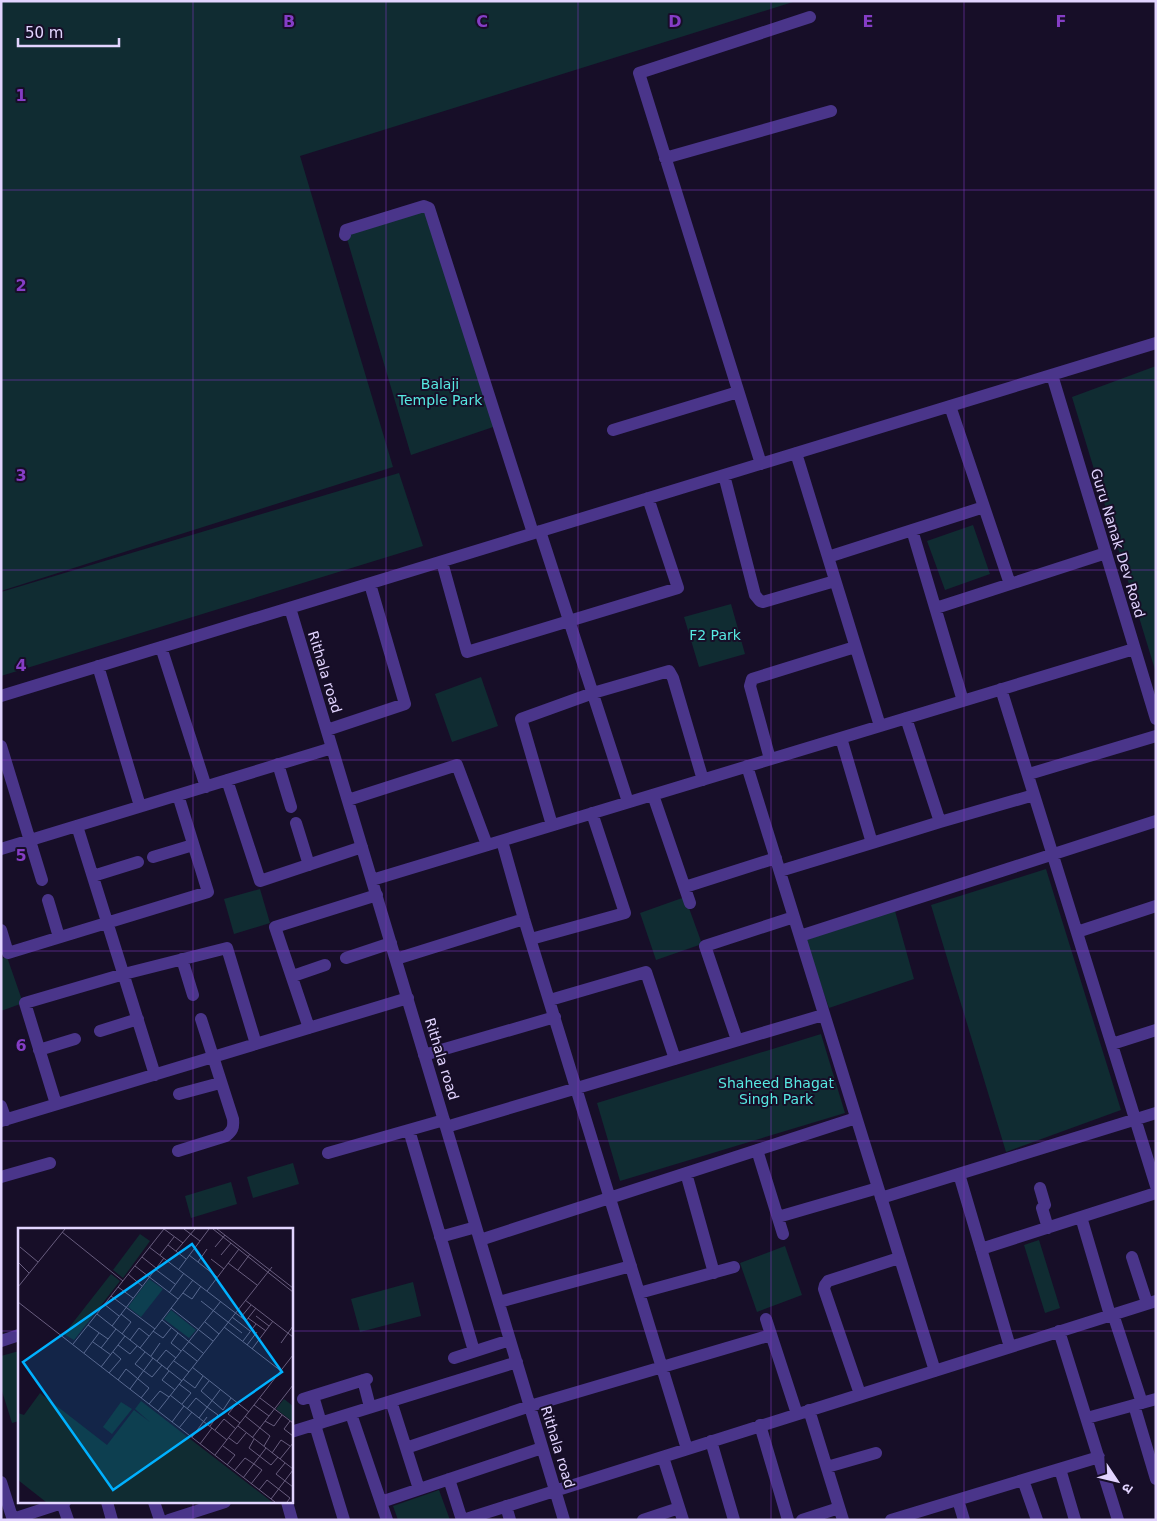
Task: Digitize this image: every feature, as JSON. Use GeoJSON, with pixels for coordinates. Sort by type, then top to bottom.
{"type":"FeatureCollection","features":[{"type":"Feature","properties":{"kind":"street"},"geometry":{"type":"LineString","coordinates":[[761,464],[639,72],[810,17]]}},
{"type":"Feature","properties":{"kind":"street"},"geometry":{"type":"LineString","coordinates":[[665,158],[831,111]]}},
{"type":"Feature","properties":{"kind":"street"},"geometry":{"type":"LineString","coordinates":[[345,235],[346,230],[424,206],[429,208],[537,532],[569,620],[628,802]]}},
{"type":"Feature","properties":{"kind":"street"},"geometry":{"type":"LineString","coordinates":[[1,696],[1156,343]]}},
{"type":"Feature","properties":{"kind":"street","name":"Guru Nanak Dev Road"},"geometry":{"type":"LineString","coordinates":[[1052,375],[1156,719]]}},
{"type":"Feature","properties":{"kind":"street"},"geometry":{"type":"LineString","coordinates":[[613,430],[738,392]]}},
{"type":"Feature","properties":{"kind":"street"},"geometry":{"type":"LineString","coordinates":[[950,406],[1010,584]]}},
{"type":"Feature","properties":{"kind":"street"},"geometry":{"type":"LineString","coordinates":[[796,453],[880,726]]}},
{"type":"Feature","properties":{"kind":"street"},"geometry":{"type":"LineString","coordinates":[[724,475],[755,595],[760,601],[763,602],[835,581]]}},
{"type":"Feature","properties":{"kind":"street"},"geometry":{"type":"LineString","coordinates":[[442,562],[467,652],[678,588],[648,498]]}},
{"type":"Feature","properties":{"kind":"street"},"geometry":{"type":"LineString","coordinates":[[828,557],[984,507]]}},
{"type":"Feature","properties":{"kind":"street"},"geometry":{"type":"LineString","coordinates":[[912,530],[962,701]]}},
{"type":"Feature","properties":{"kind":"street"},"geometry":{"type":"LineString","coordinates":[[936,608],[1106,554]]}},
{"type":"Feature","properties":{"kind":"street"},"geometry":{"type":"LineString","coordinates":[[327,730],[405,704],[370,584]]}},
{"type":"Feature","properties":{"kind":"street","name":"Rithala road"},"geometry":{"type":"LineString","coordinates":[[290,608],[564,1520]]}},
{"type":"Feature","properties":{"kind":"street"},"geometry":{"type":"LineString","coordinates":[[160,647],[206,787]]}},
{"type":"Feature","properties":{"kind":"street"},"geometry":{"type":"LineString","coordinates":[[770,759],[750,686],[752,679],[855,647]]}},
{"type":"Feature","properties":{"kind":"street"},"geometry":{"type":"LineString","coordinates":[[372,880],[1134,648]]}},
{"type":"Feature","properties":{"kind":"street"},"geometry":{"type":"LineString","coordinates":[[98,666],[140,806]]}},
{"type":"Feature","properties":{"kind":"street"},"geometry":{"type":"LineString","coordinates":[[552,825],[521,719],[593,693],[669,671],[703,780]]}},
{"type":"Feature","properties":{"kind":"street"},"geometry":{"type":"LineString","coordinates":[[1001,689],[1156,1186]]}},
{"type":"Feature","properties":{"kind":"street"},"geometry":{"type":"LineString","coordinates":[[906,718],[940,822]]}},
{"type":"Feature","properties":{"kind":"street"},"geometry":{"type":"LineString","coordinates":[[1028,774],[1156,736]]}},
{"type":"Feature","properties":{"kind":"street"},"geometry":{"type":"LineString","coordinates":[[841,738],[872,843]]}},
{"type":"Feature","properties":{"kind":"street"},"geometry":{"type":"LineString","coordinates":[[1,746],[42,880]]}},
{"type":"Feature","properties":{"kind":"street"},"geometry":{"type":"LineString","coordinates":[[1,849],[332,748]]}},
{"type":"Feature","properties":{"kind":"street"},"geometry":{"type":"LineString","coordinates":[[278,764],[291,807]]}},
{"type":"Feature","properties":{"kind":"street"},"geometry":{"type":"LineString","coordinates":[[348,800],[457,765],[487,845]]}},
{"type":"Feature","properties":{"kind":"street"},"geometry":{"type":"LineString","coordinates":[[747,766],[935,1371]]}},
{"type":"Feature","properties":{"kind":"street"},"geometry":{"type":"LineString","coordinates":[[227,780],[260,881],[362,847]]}},
{"type":"Feature","properties":{"kind":"street"},"geometry":{"type":"LineString","coordinates":[[1,930],[8,953],[208,892],[178,795]]}},
{"type":"Feature","properties":{"kind":"street"},"geometry":{"type":"LineString","coordinates":[[780,871],[1034,795]]}},
{"type":"Feature","properties":{"kind":"street"},"geometry":{"type":"LineString","coordinates":[[653,796],[690,903]]}},
{"type":"Feature","properties":{"kind":"street"},"geometry":{"type":"LineString","coordinates":[[532,939],[625,914],[592,813]]}},
{"type":"Feature","properties":{"kind":"street"},"geometry":{"type":"LineString","coordinates":[[800,936],[1156,822]]}},
{"type":"Feature","properties":{"kind":"street"},"geometry":{"type":"LineString","coordinates":[[296,824],[309,865]]}},
{"type":"Feature","properties":{"kind":"street"},"geometry":{"type":"LineString","coordinates":[[78,826],[155,1074]]}},
{"type":"Feature","properties":{"kind":"street"},"geometry":{"type":"LineString","coordinates":[[502,841],[524,919],[532,939],[686,1449]]}},
{"type":"Feature","properties":{"kind":"street"},"geometry":{"type":"LineString","coordinates":[[153,858],[193,845]]}},
{"type":"Feature","properties":{"kind":"street"},"geometry":{"type":"LineString","coordinates":[[685,887],[776,858]]}},
{"type":"Feature","properties":{"kind":"street"},"geometry":{"type":"LineString","coordinates":[[93,876],[138,862]]}},
{"type":"Feature","properties":{"kind":"street"},"geometry":{"type":"LineString","coordinates":[[309,1028],[275,927],[377,895]]}},
{"type":"Feature","properties":{"kind":"street"},"geometry":{"type":"LineString","coordinates":[[48,900],[59,937]]}},
{"type":"Feature","properties":{"kind":"street"},"geometry":{"type":"LineString","coordinates":[[1077,932],[1156,906]]}},
{"type":"Feature","properties":{"kind":"street"},"geometry":{"type":"LineString","coordinates":[[737,1040],[706,946],[794,917]]}},
{"type":"Feature","properties":{"kind":"street"},"geometry":{"type":"LineString","coordinates":[[396,959],[524,919]]}},
{"type":"Feature","properties":{"kind":"street"},"geometry":{"type":"LineString","coordinates":[[346,958],[391,943]]}},
{"type":"Feature","properties":{"kind":"street"},"geometry":{"type":"LineString","coordinates":[[56,1104],[25,1003],[124,974],[227,948],[256,1044]]}},
{"type":"Feature","properties":{"kind":"street"},"geometry":{"type":"LineString","coordinates":[[182,959],[193,996]]}},
{"type":"Feature","properties":{"kind":"street"},"geometry":{"type":"LineString","coordinates":[[293,976],[325,965]]}},
{"type":"Feature","properties":{"kind":"street"},"geometry":{"type":"LineString","coordinates":[[550,1000],[646,972],[675,1059]]}},
{"type":"Feature","properties":{"kind":"street"},"geometry":{"type":"LineString","coordinates":[[1,1106],[3,1120],[408,998]]}},
{"type":"Feature","properties":{"kind":"street"},"geometry":{"type":"LineString","coordinates":[[328,1153],[409,1130],[445,1123],[577,1088],[823,1015]]}},
{"type":"Feature","properties":{"kind":"street"},"geometry":{"type":"LineString","coordinates":[[424,1055],[555,1017]]}},
{"type":"Feature","properties":{"kind":"street"},"geometry":{"type":"LineString","coordinates":[[100,1031],[138,1019]]}},
{"type":"Feature","properties":{"kind":"street"},"geometry":{"type":"LineString","coordinates":[[178,1151],[226,1136],[231,1132],[233,1126],[233,1120],[201,1019]]}},
{"type":"Feature","properties":{"kind":"street"},"geometry":{"type":"LineString","coordinates":[[1112,1044],[1156,1030]]}},
{"type":"Feature","properties":{"kind":"street"},"geometry":{"type":"LineString","coordinates":[[39,1050],[74,1039]]}},
{"type":"Feature","properties":{"kind":"street"},"geometry":{"type":"LineString","coordinates":[[179,1094],[220,1083]]}},
{"type":"Feature","properties":{"kind":"street"},"geometry":{"type":"LineString","coordinates":[[778,1217],[959,1174],[1156,1113]]}},
{"type":"Feature","properties":{"kind":"street"},"geometry":{"type":"LineString","coordinates":[[480,1240],[856,1118]]}},
{"type":"Feature","properties":{"kind":"street"},"geometry":{"type":"LineString","coordinates":[[409,1130],[474,1351]]}},
{"type":"Feature","properties":{"kind":"street"},"geometry":{"type":"LineString","coordinates":[[756,1150],[784,1234]]}},
{"type":"Feature","properties":{"kind":"street"},"geometry":{"type":"LineString","coordinates":[[1,1177],[50,1163]]}},
{"type":"Feature","properties":{"kind":"street"},"geometry":{"type":"LineString","coordinates":[[686,1173],[714,1273]]}},
{"type":"Feature","properties":{"kind":"street"},"geometry":{"type":"LineString","coordinates":[[959,1174],[1010,1347]]}},
{"type":"Feature","properties":{"kind":"street"},"geometry":{"type":"LineString","coordinates":[[1040,1188],[1045,1204],[1042,1208],[1048,1228]]}},
{"type":"Feature","properties":{"kind":"street"},"geometry":{"type":"LineString","coordinates":[[981,1249],[1156,1193]]}},
{"type":"Feature","properties":{"kind":"street"},"geometry":{"type":"LineString","coordinates":[[1081,1217],[1138,1404],[1156,1479]]}},
{"type":"Feature","properties":{"kind":"street"},"geometry":{"type":"LineString","coordinates":[[440,1237],[476,1227]]}},
{"type":"Feature","properties":{"kind":"street"},"geometry":{"type":"LineString","coordinates":[[449,1479],[463,1520],[1112,1315],[1151,1302],[1132,1257]]}},
{"type":"Feature","properties":{"kind":"street"},"geometry":{"type":"LineString","coordinates":[[860,1394],[824,1289],[825,1285],[828,1281],[899,1258]]}},
{"type":"Feature","properties":{"kind":"street"},"geometry":{"type":"LineString","coordinates":[[499,1302],[631,1266]]}},
{"type":"Feature","properties":{"kind":"street"},"geometry":{"type":"LineString","coordinates":[[639,1293],[734,1267]]}},
{"type":"Feature","properties":{"kind":"street"},"geometry":{"type":"LineString","coordinates":[[766,1319],[797,1414]]}},
{"type":"Feature","properties":{"kind":"street"},"geometry":{"type":"LineString","coordinates":[[1059,1331],[1118,1520]]}},
{"type":"Feature","properties":{"kind":"street"},"geometry":{"type":"LineString","coordinates":[[1,1341],[18,1335]]}},
{"type":"Feature","properties":{"kind":"street"},"geometry":{"type":"LineString","coordinates":[[406,1448],[530,1406],[771,1335]]}},
{"type":"Feature","properties":{"kind":"street"},"geometry":{"type":"LineString","coordinates":[[454,1358],[510,1340]]}},
{"type":"Feature","properties":{"kind":"street"},"geometry":{"type":"LineString","coordinates":[[292,1432],[517,1362]]}},
{"type":"Feature","properties":{"kind":"street"},"geometry":{"type":"LineString","coordinates":[[344,1520],[318,1424],[308,1398],[365,1380],[370,1408]]}},
{"type":"Feature","properties":{"kind":"street"},"geometry":{"type":"LineString","coordinates":[[1087,1418],[1156,1399]]}},
{"type":"Feature","properties":{"kind":"street"},"geometry":{"type":"LineString","coordinates":[[391,1401],[419,1489]]}},
{"type":"Feature","properties":{"kind":"street"},"geometry":{"type":"LineString","coordinates":[[802,1520],[841,1514],[809,1410]]}},
{"type":"Feature","properties":{"kind":"street"},"geometry":{"type":"LineString","coordinates":[[351,1414],[387,1520]]}},
{"type":"Feature","properties":{"kind":"street"},"geometry":{"type":"LineString","coordinates":[[760,1425],[788,1520]]}},
{"type":"Feature","properties":{"kind":"street"},"geometry":{"type":"LineString","coordinates":[[711,1441],[734,1520]]}},
{"type":"Feature","properties":{"kind":"street"},"geometry":{"type":"LineString","coordinates":[[381,1502],[542,1448]]}},
{"type":"Feature","properties":{"kind":"street"},"geometry":{"type":"LineString","coordinates":[[827,1467],[876,1453]]}},
{"type":"Feature","properties":{"kind":"street"},"geometry":{"type":"LineString","coordinates":[[891,1520],[1099,1456]]}},
{"type":"Feature","properties":{"kind":"street"},"geometry":{"type":"LineString","coordinates":[[642,1520],[681,1514],[662,1457]]}},
{"type":"Feature","properties":{"kind":"street"},"geometry":{"type":"LineString","coordinates":[[1060,1468],[1075,1520]]}},
{"type":"Feature","properties":{"kind":"street"},"geometry":{"type":"LineString","coordinates":[[1023,1480],[1037,1520]]}},
{"type":"Feature","properties":{"kind":"street"},"geometry":{"type":"LineString","coordinates":[[1,1482],[13,1519],[61,1504]]}},
{"type":"Feature","properties":{"kind":"street"},"geometry":{"type":"LineString","coordinates":[[958,1500],[964,1520]]}},
{"type":"Feature","properties":{"kind":"street"},"geometry":{"type":"LineString","coordinates":[[64,1504],[68,1520]]}},
{"type":"Feature","properties":{"kind":"street"},"geometry":{"type":"LineString","coordinates":[[108,1504],[112,1520]]}},
{"type":"Feature","properties":{"kind":"street"},"geometry":{"type":"LineString","coordinates":[[155,1504],[160,1520]]}},
{"type":"Feature","properties":{"kind":"street"},"geometry":{"type":"LineString","coordinates":[[169,1520],[219,1504]]}},
{"type":"Feature","properties":{"kind":"street"},"geometry":{"type":"LineString","coordinates":[[288,1504],[292,1520]]}},
{"type":"Feature","properties":{"kind":"street"},"geometry":{"type":"LineString","coordinates":[[506,1506],[510,1520]]}},
{"type":"Feature","properties":{"kind":"green space"},"geometry":{"type":"Polygon","coordinates":[[[1,1],[796,1],[300,156],[393,467],[1,591],[1,1]]]}},
{"type":"Feature","properties":{"kind":"green space","name":"Balaji Temple Park"},"geometry":{"type":"Polygon","coordinates":[[[429,208],[499,425],[411,455],[345,232],[429,208]]]}},
{"type":"Feature","properties":{"kind":"green space"},"geometry":{"type":"Polygon","coordinates":[[[1156,366],[1156,673],[1072,397],[1156,366]]]}},
{"type":"Feature","properties":{"kind":"green space"},"geometry":{"type":"Polygon","coordinates":[[[399,473],[423,546],[1,676],[1,592],[399,473]]]}},
{"type":"Feature","properties":{"kind":"green space"},"geometry":{"type":"Polygon","coordinates":[[[973,525],[990,574],[945,590],[927,541],[973,525]]]}},
{"type":"Feature","properties":{"kind":"green space","name":"F2 Park"},"geometry":{"type":"Polygon","coordinates":[[[731,604],[745,654],[699,667],[684,617],[731,604]]]}},
{"type":"Feature","properties":{"kind":"green space"},"geometry":{"type":"Polygon","coordinates":[[[481,677],[498,726],[452,742],[435,694],[481,677]]]}},
{"type":"Feature","properties":{"kind":"green space"},"geometry":{"type":"Polygon","coordinates":[[[1046,869],[1121,1110],[1006,1152],[931,905],[1046,869]]]}},
{"type":"Feature","properties":{"kind":"green space"},"geometry":{"type":"Polygon","coordinates":[[[260,889],[270,923],[234,934],[224,899],[260,889]]]}},
{"type":"Feature","properties":{"kind":"green space"},"geometry":{"type":"Polygon","coordinates":[[[685,897],[702,944],[656,960],[640,913],[685,897]]]}},
{"type":"Feature","properties":{"kind":"green space"},"geometry":{"type":"Polygon","coordinates":[[[895,911],[914,979],[829,1008],[805,940],[895,911]]]}},
{"type":"Feature","properties":{"kind":"green space"},"geometry":{"type":"Polygon","coordinates":[[[7,957],[23,1003],[1,1011],[1,959],[7,957]]]}},
{"type":"Feature","properties":{"kind":"green space","name":"Shaheed Bhagat Singh Park"},"geometry":{"type":"Polygon","coordinates":[[[821,1034],[845,1113],[620,1181],[597,1103],[821,1034]]]}},
{"type":"Feature","properties":{"kind":"green space"},"geometry":{"type":"Polygon","coordinates":[[[293,1163],[299,1184],[253,1198],[247,1177],[293,1163]]]}},
{"type":"Feature","properties":{"kind":"green space"},"geometry":{"type":"Polygon","coordinates":[[[231,1182],[237,1204],[191,1218],[185,1196],[231,1182]]]}},
{"type":"Feature","properties":{"kind":"green space"},"geometry":{"type":"Polygon","coordinates":[[[1039,1240],[1060,1308],[1045,1313],[1024,1245],[1039,1240]]]}},
{"type":"Feature","properties":{"kind":"green space"},"geometry":{"type":"Polygon","coordinates":[[[785,1246],[802,1295],[757,1312],[740,1263],[785,1246]]]}},
{"type":"Feature","properties":{"kind":"green space"},"geometry":{"type":"Polygon","coordinates":[[[413,1282],[421,1316],[360,1332],[351,1299],[413,1282]]]}},
{"type":"Feature","properties":{"kind":"green space"},"geometry":{"type":"Polygon","coordinates":[[[18,1351],[18,1421],[12,1423],[1,1388],[1,1356],[18,1351]]]}},
{"type":"Feature","properties":{"kind":"green space"},"geometry":{"type":"Polygon","coordinates":[[[439,1490],[450,1520],[398,1520],[393,1506],[439,1490]]]}}]}
